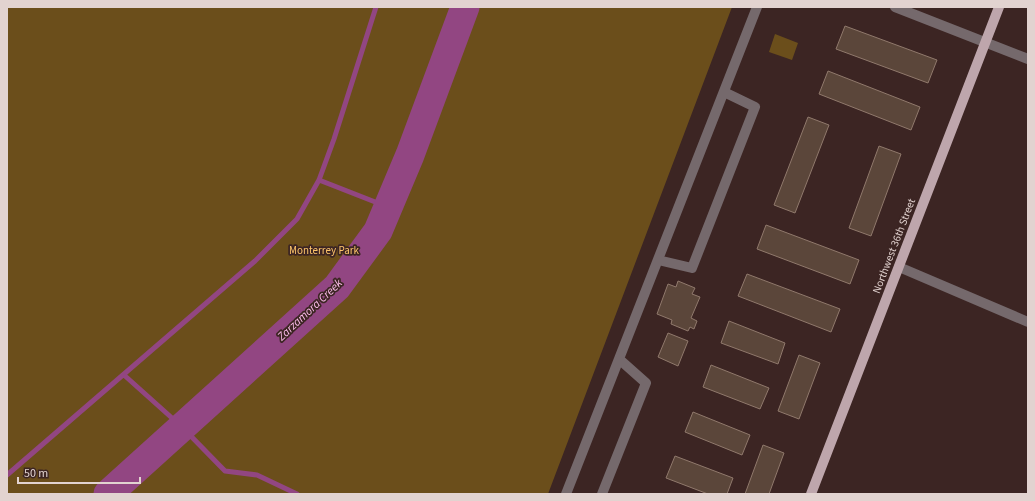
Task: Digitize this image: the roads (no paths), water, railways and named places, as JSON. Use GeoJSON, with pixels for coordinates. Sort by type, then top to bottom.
{"type":"FeatureCollection","features":[{"type":"Feature","properties":{"kind":"main road","name":"Northwest 36th Street"},"geometry":{"type":"LineString","coordinates":[[811,494],[999,7]]}},
{"type":"Feature","properties":{"kind":"street"},"geometry":{"type":"LineString","coordinates":[[566,494],[757,7]]}},
{"type":"Feature","properties":{"kind":"street"},"geometry":{"type":"LineString","coordinates":[[895,7],[1028,59]]}},
{"type":"Feature","properties":{"kind":"street"},"geometry":{"type":"LineString","coordinates":[[658,260],[692,268],[698,254],[755,107],[724,92]]}},
{"type":"Feature","properties":{"kind":"street"},"geometry":{"type":"LineString","coordinates":[[899,267],[1028,322]]}},
{"type":"Feature","properties":{"kind":"street"},"geometry":{"type":"LineString","coordinates":[[602,494],[646,383],[619,359]]}},
{"type":"Feature","properties":{"kind":"waterway"},"geometry":{"type":"LineString","coordinates":[[7,475],[255,261],[297,219],[319,180],[334,139],[376,7]]}},
{"type":"Feature","properties":{"kind":"waterway","name":"Zarzamora Creek"},"geometry":{"type":"LineString","coordinates":[[108,494],[337,287],[378,231],[410,155],[465,7]]}},
{"type":"Feature","properties":{"kind":"waterway"},"geometry":{"type":"LineString","coordinates":[[319,180],[388,207]]}},
{"type":"Feature","properties":{"kind":"waterway"},"geometry":{"type":"LineString","coordinates":[[124,375],[182,427],[225,471],[257,475],[297,494]]}},
{"type":"Feature","properties":{"kind":"park label","name":"Monterrey Park"},"geometry":{"type":"Point","coordinates":[324,250]}}]}
